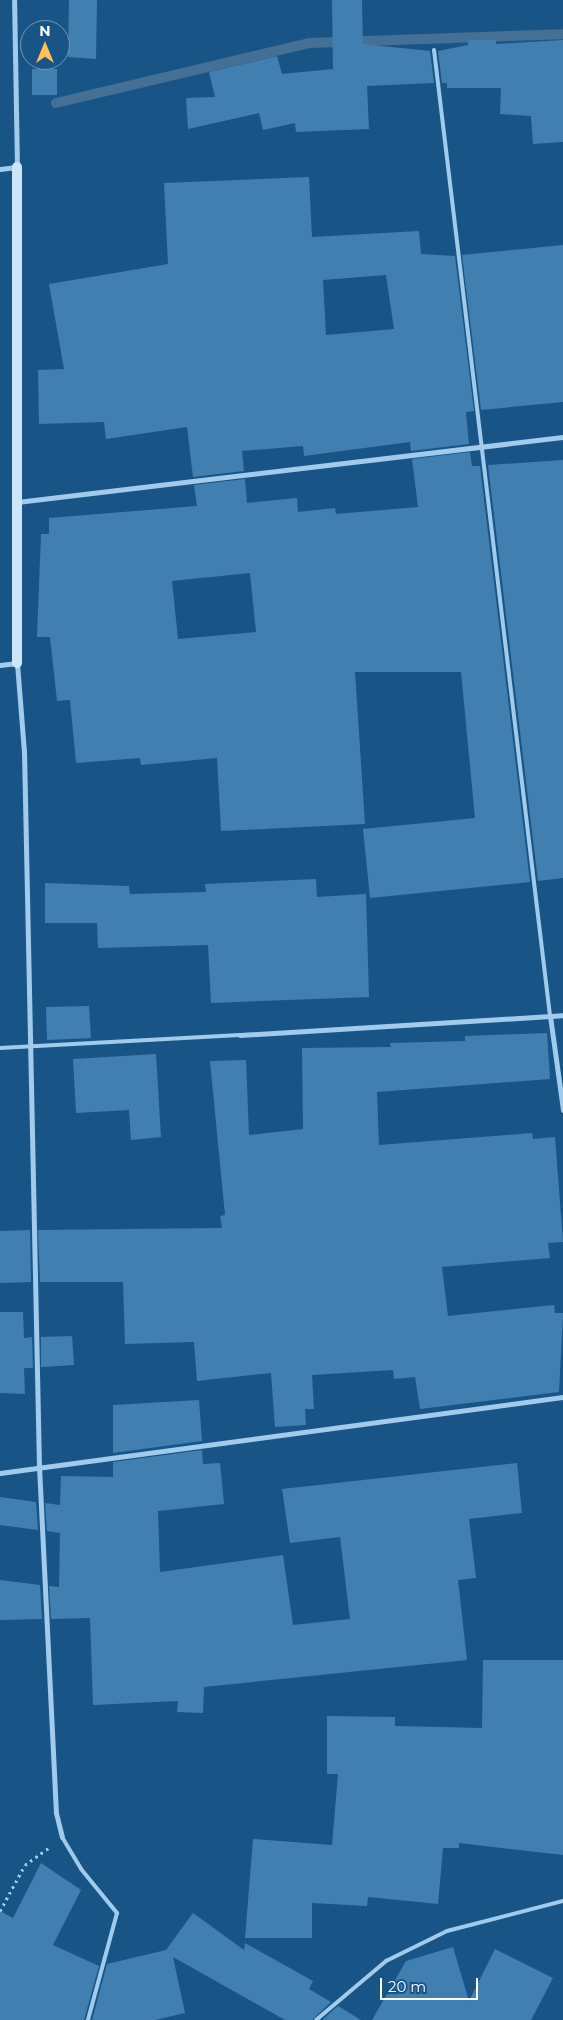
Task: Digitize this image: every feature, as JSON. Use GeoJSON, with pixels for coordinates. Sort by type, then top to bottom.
{"type":"FeatureCollection","features":[{"type":"Feature","properties":{"kind":"street"},"geometry":{"type":"LineString","coordinates":[[14,0],[17,167],[16,502],[18,663],[32,1049],[39,1466],[56,1813],[62,1837]]}},
{"type":"Feature","properties":{"kind":"street"},"geometry":{"type":"LineString","coordinates":[[0,169],[17,167]]}},
{"type":"Feature","properties":{"kind":"street"},"geometry":{"type":"LineString","coordinates":[[16,502],[563,437]]}},
{"type":"Feature","properties":{"kind":"street"},"geometry":{"type":"LineString","coordinates":[[0,665],[18,663]]}},
{"type":"Feature","properties":{"kind":"street"},"geometry":{"type":"LineString","coordinates":[[240,1035],[563,1015]]}},
{"type":"Feature","properties":{"kind":"street"},"geometry":{"type":"LineString","coordinates":[[550,1016],[563,1110]]}},
{"type":"Feature","properties":{"kind":"street"},"geometry":{"type":"LineString","coordinates":[[0,1473],[39,1466],[563,1397]]}},
{"type":"Feature","properties":{"kind":"lane"},"geometry":{"type":"LineString","coordinates":[[434,50],[550,1016]]}},
{"type":"Feature","properties":{"kind":"lane"},"geometry":{"type":"LineString","coordinates":[[0,1048],[32,1049],[240,1035]]}},
{"type":"Feature","properties":{"kind":"lane"},"geometry":{"type":"LineString","coordinates":[[62,1837],[81,1869],[116,1913],[88,2020]]}},
{"type":"Feature","properties":{"kind":"lane"},"geometry":{"type":"LineString","coordinates":[[316,2020],[386,1961],[447,1931],[563,1901]]}},
{"type":"Feature","properties":{"kind":"path"},"geometry":{"type":"LineString","coordinates":[[0,1911],[25,1864],[62,1837]]}},
{"type":"Feature","properties":{"kind":"building"},"geometry":{"type":"Polygon","coordinates":[[[69,0],[97,0],[96,59],[70,57],[69,0]]]}},
{"type":"Feature","properties":{"kind":"building"},"geometry":{"type":"Polygon","coordinates":[[[332,0],[362,0],[363,44],[430,51],[434,83],[367,86],[369,129],[296,132],[295,123],[263,130],[259,113],[188,129],[186,98],[215,97],[209,72],[277,56],[282,74],[333,69],[332,0]]]}},
{"type":"Feature","properties":{"kind":"building"},"geometry":{"type":"Polygon","coordinates":[[[468,40],[496,40],[496,44],[563,40],[563,142],[533,144],[531,116],[500,114],[501,88],[447,88],[447,83],[442,83],[438,51],[468,45],[468,40]]]}},
{"type":"Feature","properties":{"kind":"building"},"geometry":{"type":"Polygon","coordinates":[[[32,70],[57,70],[57,95],[32,95],[32,70]]]}},
{"type":"Feature","properties":{"kind":"building"},"geometry":{"type":"Polygon","coordinates":[[[309,177],[312,237],[419,231],[421,254],[455,256],[474,411],[466,412],[469,444],[411,451],[410,442],[304,456],[303,446],[242,451],[244,471],[193,477],[187,427],[106,439],[104,422],[39,424],[38,370],[64,369],[49,284],[168,264],[164,183],[309,177]],[[386,275],[323,280],[326,335],[394,329],[386,275]]]}},
{"type":"Feature","properties":{"kind":"building"},"geometry":{"type":"Polygon","coordinates":[[[563,245],[563,402],[481,410],[462,255],[563,245]]]}},
{"type":"Feature","properties":{"kind":"building"},"geometry":{"type":"Polygon","coordinates":[[[470,452],[472,466],[480,466],[530,882],[370,898],[363,829],[475,818],[461,672],[355,672],[365,824],[221,831],[217,758],[141,765],[140,758],[76,763],[70,700],[57,701],[50,637],[37,637],[41,534],[49,534],[49,518],[197,506],[194,485],[245,479],[247,503],[297,498],[298,512],[335,508],[336,514],[418,507],[412,459],[470,452]],[[250,573],[172,581],[178,639],[256,632],[250,573]]]}},
{"type":"Feature","properties":{"kind":"building"},"geometry":{"type":"Polygon","coordinates":[[[563,460],[563,878],[538,881],[488,465],[563,460]]]}},
{"type":"Feature","properties":{"kind":"building"},"geometry":{"type":"Polygon","coordinates":[[[316,879],[317,897],[366,894],[369,997],[211,1003],[208,945],[98,948],[97,923],[45,923],[45,883],[129,886],[130,894],[206,892],[205,884],[316,879]]]}},
{"type":"Feature","properties":{"kind":"building"},"geometry":{"type":"Polygon","coordinates":[[[89,1006],[91,1038],[47,1040],[46,1007],[89,1006]]]}},
{"type":"Feature","properties":{"kind":"building"},"geometry":{"type":"Polygon","coordinates":[[[547,1033],[550,1079],[377,1092],[379,1145],[532,1133],[533,1139],[555,1137],[563,1242],[548,1243],[550,1258],[442,1267],[448,1316],[554,1305],[555,1313],[563,1313],[559,1392],[420,1409],[415,1377],[394,1379],[393,1370],[312,1375],[314,1409],[305,1409],[306,1425],[275,1427],[271,1373],[197,1381],[194,1342],[125,1344],[123,1282],[40,1282],[38,1230],[222,1228],[220,1216],[225,1215],[210,1061],[246,1060],[249,1135],[303,1129],[302,1048],[391,1047],[390,1043],[465,1041],[465,1036],[547,1033]]]}},
{"type":"Feature","properties":{"kind":"building"},"geometry":{"type":"Polygon","coordinates":[[[156,1054],[161,1137],[131,1140],[129,1110],[76,1113],[73,1059],[156,1054]]]}},
{"type":"Feature","properties":{"kind":"building"},"geometry":{"type":"Polygon","coordinates":[[[30,1230],[31,1282],[0,1283],[0,1231],[30,1230]]]}},
{"type":"Feature","properties":{"kind":"building"},"geometry":{"type":"Polygon","coordinates":[[[0,1312],[23,1312],[24,1338],[32,1337],[33,1368],[24,1368],[25,1394],[0,1393],[0,1312]]]}},
{"type":"Feature","properties":{"kind":"building"},"geometry":{"type":"Polygon","coordinates":[[[72,1336],[74,1365],[41,1367],[41,1337],[72,1336]]]}},
{"type":"Feature","properties":{"kind":"building"},"geometry":{"type":"Polygon","coordinates":[[[199,1400],[202,1441],[113,1453],[113,1405],[199,1400]]]}},
{"type":"Feature","properties":{"kind":"building"},"geometry":{"type":"Polygon","coordinates":[[[202,1450],[203,1464],[220,1463],[224,1504],[158,1511],[160,1572],[283,1555],[293,1625],[350,1619],[340,1537],[290,1543],[282,1489],[517,1463],[522,1513],[469,1519],[476,1578],[458,1580],[467,1660],[204,1687],[203,1713],[177,1712],[178,1701],[93,1705],[90,1618],[51,1619],[49,1586],[59,1587],[60,1533],[47,1531],[45,1503],[60,1505],[61,1476],[113,1477],[113,1462],[202,1450]]]}},
{"type":"Feature","properties":{"kind":"building"},"geometry":{"type":"Polygon","coordinates":[[[0,1497],[36,1502],[38,1530],[0,1525],[0,1497]]]}},
{"type":"Feature","properties":{"kind":"building"},"geometry":{"type":"Polygon","coordinates":[[[0,1580],[40,1585],[42,1619],[0,1620],[0,1580]]]}},
{"type":"Feature","properties":{"kind":"building"},"geometry":{"type":"Polygon","coordinates":[[[483,1660],[563,1660],[563,1855],[459,1843],[459,1848],[443,1848],[438,1904],[368,1897],[367,1906],[312,1903],[312,1938],[245,1938],[253,1839],[332,1845],[338,1774],[327,1774],[327,1716],[395,1717],[395,1726],[482,1728],[483,1660]]]}},
{"type":"Feature","properties":{"kind":"building"},"geometry":{"type":"Polygon","coordinates":[[[41,1863],[81,1890],[53,1945],[99,1966],[84,2020],[0,2020],[0,1911],[13,1918],[41,1863]]]}},
{"type":"Feature","properties":{"kind":"building"},"geometry":{"type":"Polygon","coordinates":[[[193,1913],[244,1950],[245,1943],[313,1981],[309,1989],[331,2002],[312,2020],[285,2020],[173,1957],[185,2013],[155,2020],[92,2020],[107,1964],[166,1950],[193,1913]]]}},
{"type":"Feature","properties":{"kind":"building"},"geometry":{"type":"Polygon","coordinates":[[[453,1947],[469,2001],[495,1949],[553,1978],[531,2020],[372,2020],[406,1961],[453,1947]]]}},
{"type":"Feature","properties":{"kind":"building"},"geometry":{"type":"Polygon","coordinates":[[[338,2006],[361,2020],[322,2020],[338,2006]]]}},
{"type":"Feature","properties":{"kind":"waterway"},"geometry":{"type":"LineString","coordinates":[[56,103],[309,43],[563,34]]}}]}
